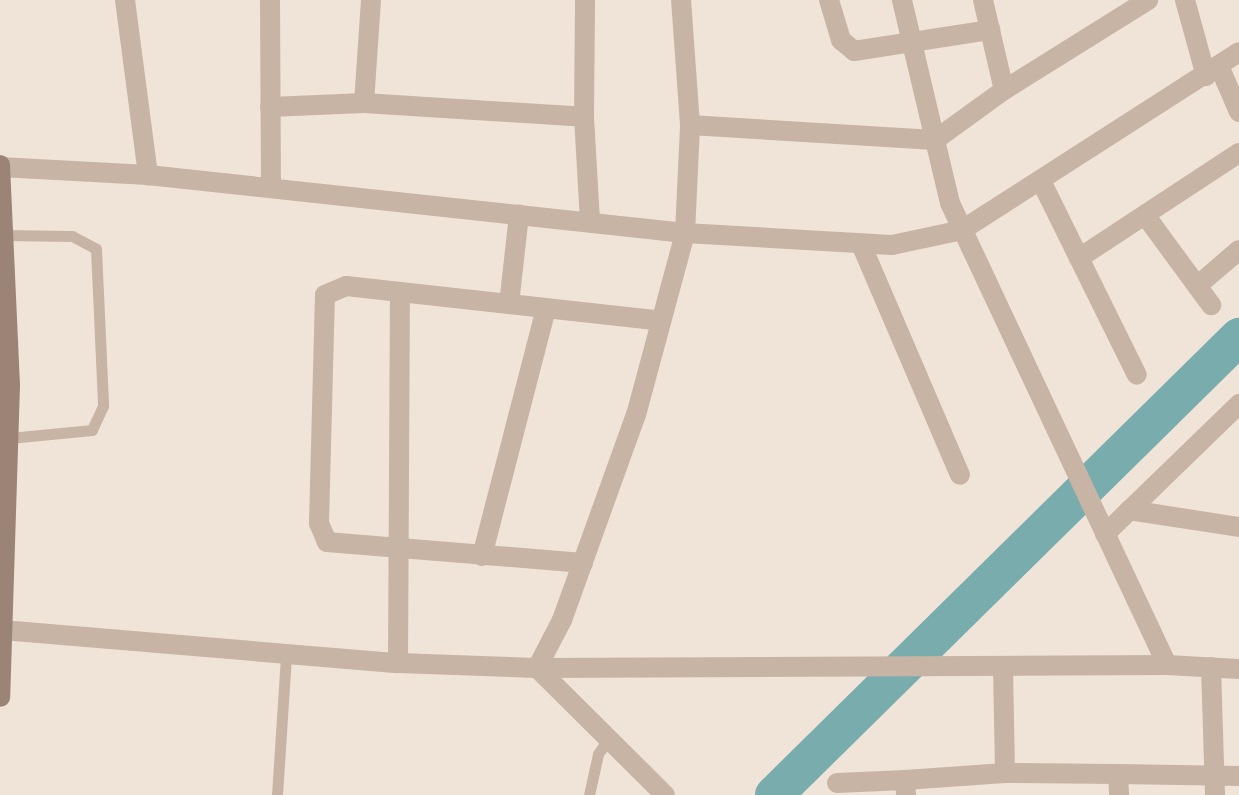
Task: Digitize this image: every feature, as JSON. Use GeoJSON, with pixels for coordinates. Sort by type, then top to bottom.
{"type":"FeatureCollection","features":[{"type":"Feature","properties":{"kind":"main road"},"geometry":{"type":"LineString","coordinates":[[0,166],[9,438],[3,504],[0,697]]}},
{"type":"Feature","properties":{"kind":"street"},"geometry":{"type":"LineString","coordinates":[[125,0],[148,175]]}},
{"type":"Feature","properties":{"kind":"street"},"geometry":{"type":"LineString","coordinates":[[270,0],[271,188]]}},
{"type":"Feature","properties":{"kind":"street"},"geometry":{"type":"LineString","coordinates":[[364,103],[371,0]]}},
{"type":"Feature","properties":{"kind":"street"},"geometry":{"type":"LineString","coordinates":[[585,0],[584,117],[590,222]]}},
{"type":"Feature","properties":{"kind":"street"},"geometry":{"type":"LineString","coordinates":[[537,668],[583,563],[636,415],[685,233],[690,125],[681,0]]}},
{"type":"Feature","properties":{"kind":"street"},"geometry":{"type":"LineString","coordinates":[[829,0],[841,40],[854,51],[990,30]]}},
{"type":"Feature","properties":{"kind":"street"},"geometry":{"type":"LineString","coordinates":[[902,0],[935,140],[962,230],[1167,665]]}},
{"type":"Feature","properties":{"kind":"street"},"geometry":{"type":"LineString","coordinates":[[983,0],[1004,90]]}},
{"type":"Feature","properties":{"kind":"street"},"geometry":{"type":"LineString","coordinates":[[690,125],[935,140],[1004,90],[1148,0]]}},
{"type":"Feature","properties":{"kind":"street"},"geometry":{"type":"LineString","coordinates":[[1185,0],[1212,71],[1239,112]]}},
{"type":"Feature","properties":{"kind":"street"},"geometry":{"type":"LineString","coordinates":[[0,166],[148,175],[685,233],[892,245],[962,230],[1239,52]]}},
{"type":"Feature","properties":{"kind":"street"},"geometry":{"type":"LineString","coordinates":[[270,107],[364,103],[584,117]]}},
{"type":"Feature","properties":{"kind":"street"},"geometry":{"type":"LineString","coordinates":[[1079,258],[1239,153]]}},
{"type":"Feature","properties":{"kind":"street"},"geometry":{"type":"LineString","coordinates":[[1041,181],[1137,375]]}},
{"type":"Feature","properties":{"kind":"street"},"geometry":{"type":"LineString","coordinates":[[509,304],[519,215]]}},
{"type":"Feature","properties":{"kind":"street"},"geometry":{"type":"LineString","coordinates":[[1145,215],[1211,305]]}},
{"type":"Feature","properties":{"kind":"street"},"geometry":{"type":"LineString","coordinates":[[861,244],[960,475]]}},
{"type":"Feature","properties":{"kind":"street"},"geometry":{"type":"LineString","coordinates":[[1197,286],[1239,250]]}},
{"type":"Feature","properties":{"kind":"street"},"geometry":{"type":"LineString","coordinates":[[583,563],[399,551],[327,542],[319,523],[325,295],[346,286],[661,321]]}},
{"type":"Feature","properties":{"kind":"street"},"geometry":{"type":"LineString","coordinates":[[398,663],[400,292]]}},
{"type":"Feature","properties":{"kind":"street"},"geometry":{"type":"LineString","coordinates":[[482,556],[546,308]]}},
{"type":"Feature","properties":{"kind":"street"},"geometry":{"type":"LineString","coordinates":[[1105,534],[1239,404]]}},
{"type":"Feature","properties":{"kind":"street"},"geometry":{"type":"LineString","coordinates":[[1129,510],[1239,527]]}},
{"type":"Feature","properties":{"kind":"street"},"geometry":{"type":"LineString","coordinates":[[2,630],[398,663],[537,668],[1167,665],[1239,669]]}},
{"type":"Feature","properties":{"kind":"street"},"geometry":{"type":"LineString","coordinates":[[1003,667],[1005,773]]}},
{"type":"Feature","properties":{"kind":"street"},"geometry":{"type":"LineString","coordinates":[[1211,667],[1215,785]]}},
{"type":"Feature","properties":{"kind":"street"},"geometry":{"type":"LineString","coordinates":[[537,668],[665,795]]}},
{"type":"Feature","properties":{"kind":"street"},"geometry":{"type":"LineString","coordinates":[[837,783],[906,788],[1005,773],[1118,774],[1215,785],[1239,776]]}},
{"type":"Feature","properties":{"kind":"street"},"geometry":{"type":"LineString","coordinates":[[1118,774],[1119,795]]}},
{"type":"Feature","properties":{"kind":"lane"},"geometry":{"type":"LineString","coordinates":[[3,235],[72,236],[96,249],[103,406],[92,430],[9,438]]}},
{"type":"Feature","properties":{"kind":"lane"},"geometry":{"type":"LineString","coordinates":[[277,795],[286,654]]}},
{"type":"Feature","properties":{"kind":"lane"},"geometry":{"type":"LineString","coordinates":[[589,795],[598,754],[608,739]]}},
{"type":"Feature","properties":{"kind":"waterway"},"geometry":{"type":"LineString","coordinates":[[774,795],[1239,337]]}},
{"type":"Feature","properties":{"kind":"waterway"},"geometry":{"type":"LineString","coordinates":[[780,789],[787,795]]}}]}
